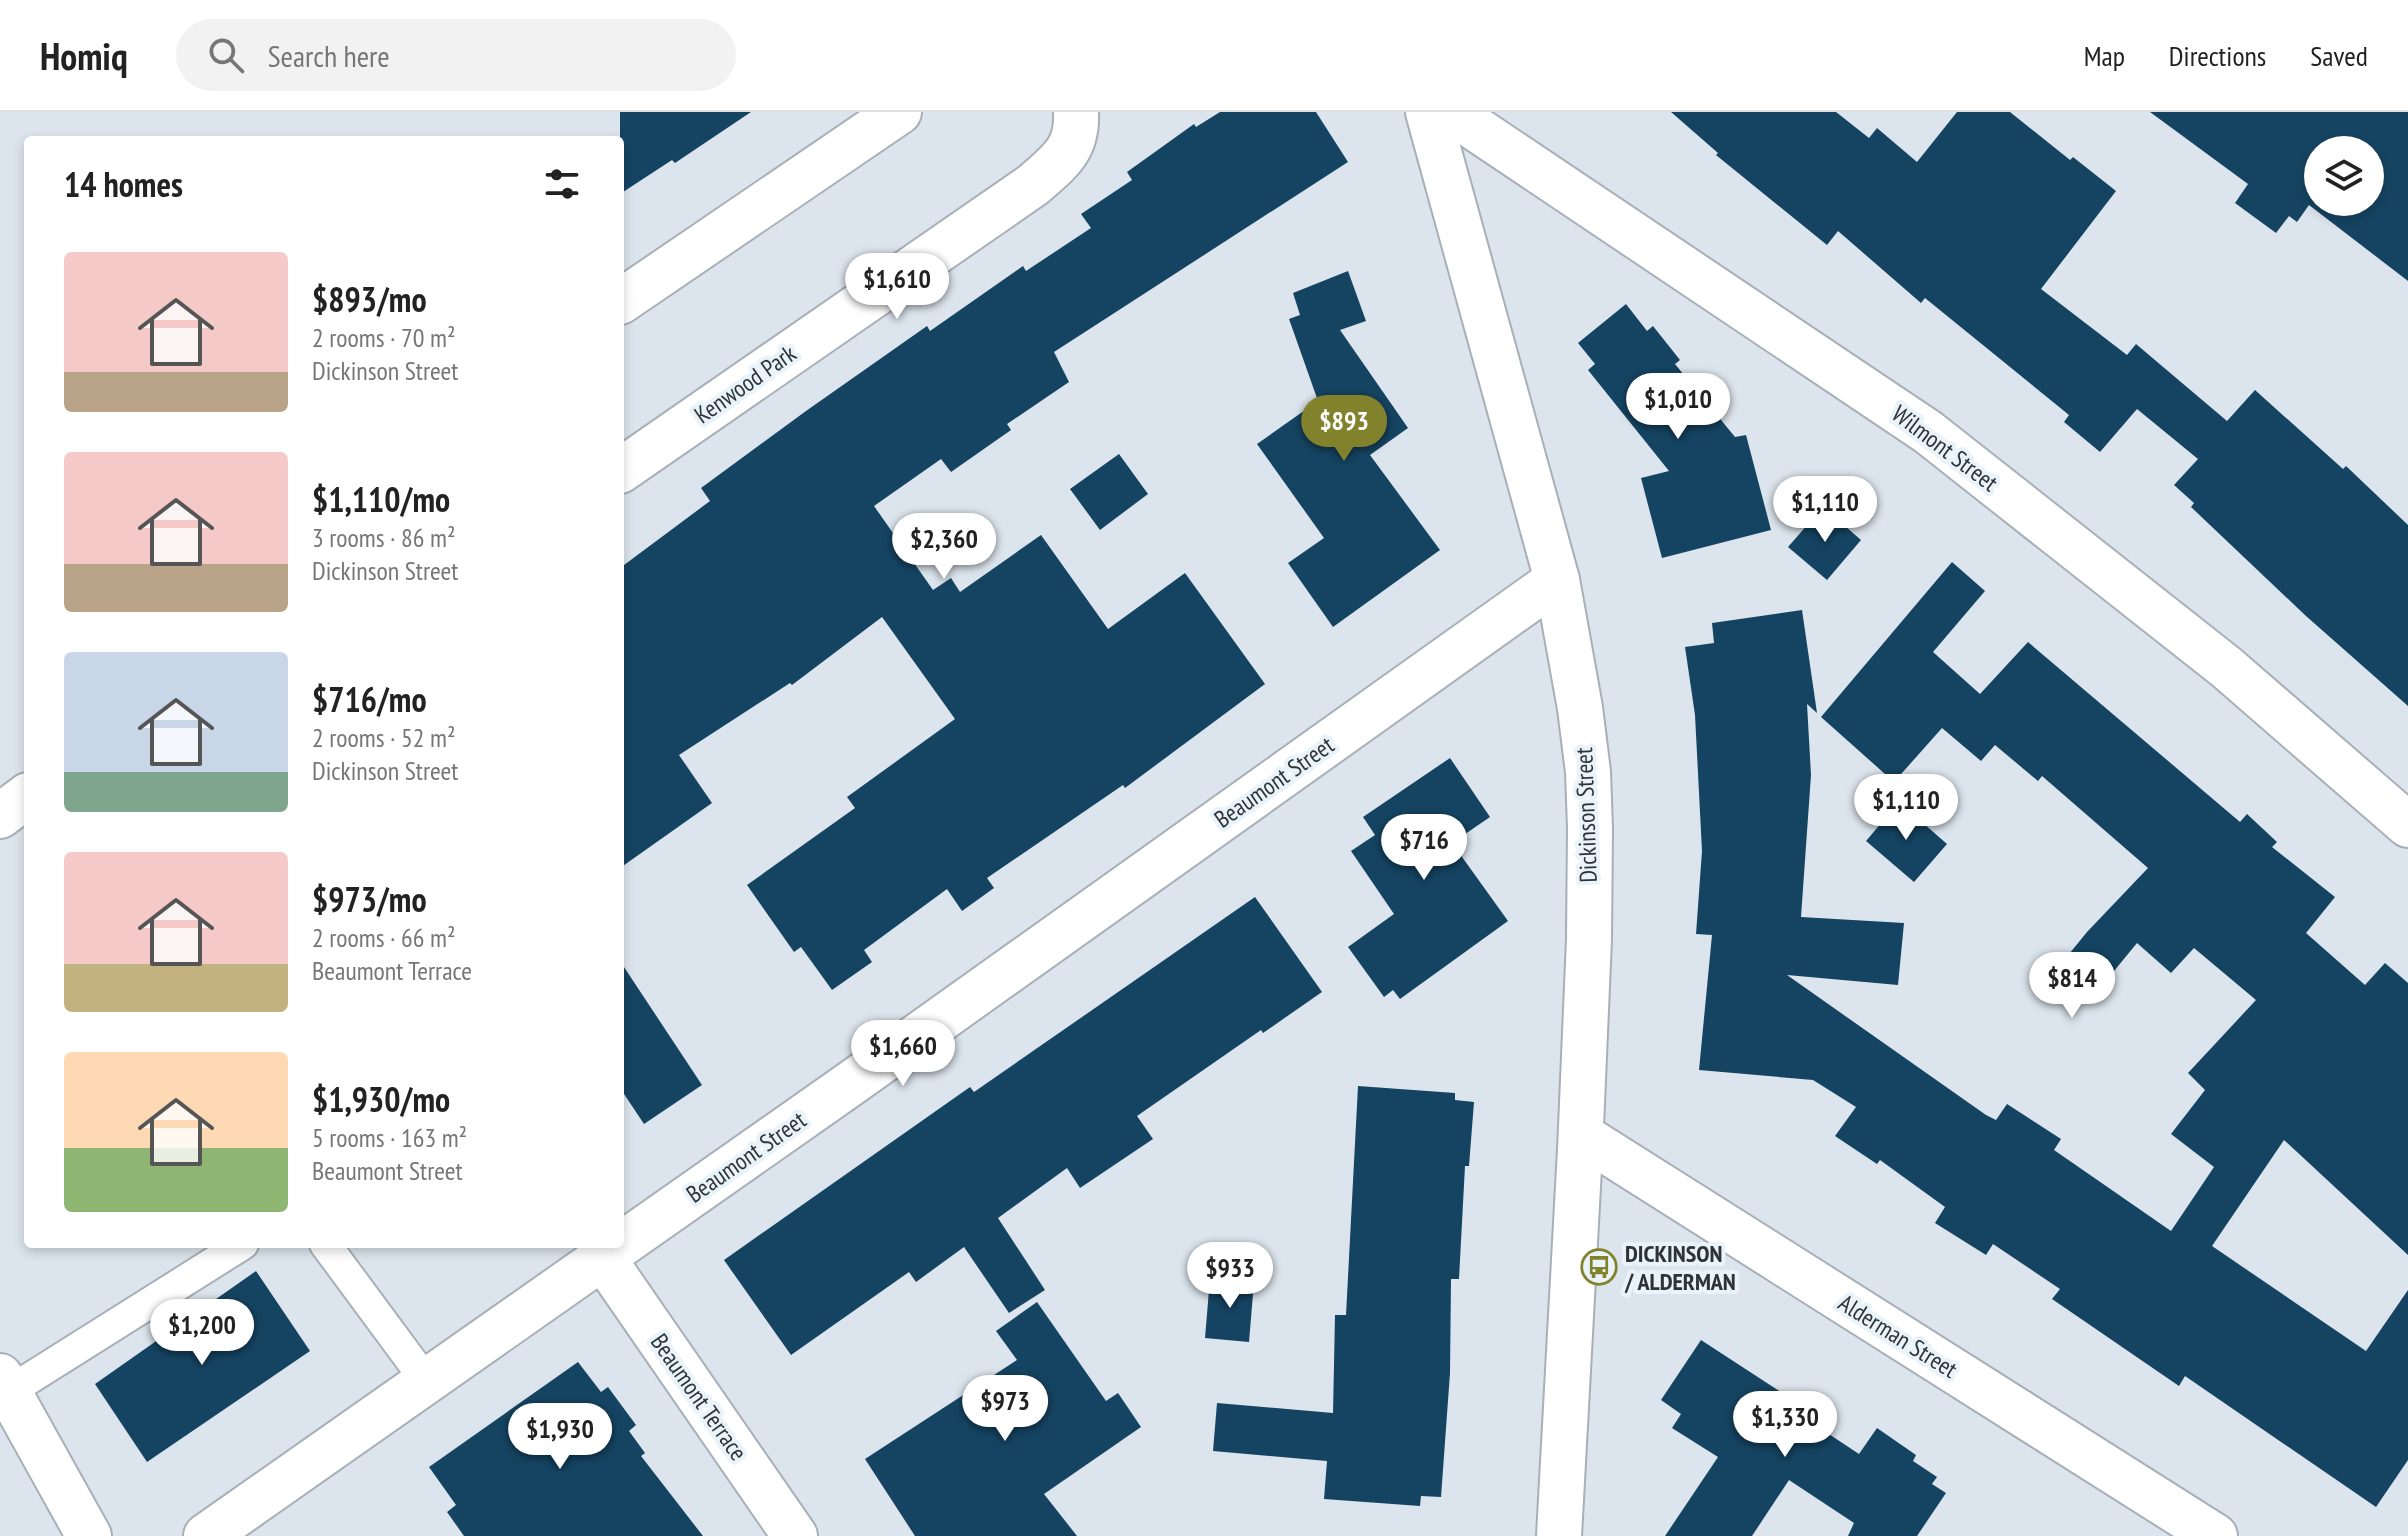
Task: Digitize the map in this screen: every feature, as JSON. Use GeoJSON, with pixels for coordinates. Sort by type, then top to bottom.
{"type":"FeatureCollection","features":[{"type":"Feature","properties":{"kind":"street"},"geometry":{"type":"LineString","coordinates":[[624,299],[899,112]]}},
{"type":"Feature","properties":{"kind":"street","name":"Kenwood Park"},"geometry":{"type":"LineString","coordinates":[[624,468],[1033,185],[1062,159],[1073,143],[1076,112]]}},
{"type":"Feature","properties":{"kind":"street","name":"Dickinson Street"},"geometry":{"type":"LineString","coordinates":[[1428,112],[1557,580],[1580,708],[1590,814],[1589,939],[1581,1135],[1559,1536]]}},
{"type":"Feature","properties":{"kind":"street","name":"Wilmont Street"},"geometry":{"type":"LineString","coordinates":[[1451,112],[1928,432],[2226,667],[2408,825]]}},
{"type":"Feature","properties":{"kind":"street","name":"Beaumont Street"},"geometry":{"type":"LineString","coordinates":[[624,1243],[1557,580]]}},
{"type":"Feature","properties":{"kind":"street"},"geometry":{"type":"LineString","coordinates":[[0,816],[24,798]]}},
{"type":"Feature","properties":{"kind":"street","name":"Alderman Street"},"geometry":{"type":"LineString","coordinates":[[1581,1135],[2215,1536]]}},
{"type":"Feature","properties":{"kind":"street","name":"Beaumont Street"},"geometry":{"type":"LineString","coordinates":[[206,1536],[617,1248]]}},
{"type":"Feature","properties":{"kind":"street","name":"Beaumont Terrace"},"geometry":{"type":"LineString","coordinates":[[603,1258],[795,1536]]}},
{"type":"Feature","properties":{"kind":"street"},"geometry":{"type":"LineString","coordinates":[[4,1384],[89,1536]]}},
{"type":"Feature","properties":{"kind":"lane"},"geometry":{"type":"LineString","coordinates":[[4,1384],[236,1248]]}},
{"type":"Feature","properties":{"kind":"lane"},"geometry":{"type":"LineString","coordinates":[[328,1248],[427,1382]]}},
{"type":"Feature","properties":{"kind":"building"},"geometry":{"type":"Polygon","coordinates":[[[620,112],[751,112],[675,163],[672,160],[624,191],[624,136],[620,136],[620,112]]]}},
{"type":"Feature","properties":{"kind":"building"},"geometry":{"type":"Polygon","coordinates":[[[1220,112],[1316,112],[1348,162],[1054,352],[1069,382],[1007,424],[1011,430],[951,472],[941,459],[874,506],[933,590],[951,578],[960,592],[1041,535],[1108,629],[1185,573],[1265,684],[1125,788],[1123,785],[987,878],[994,888],[962,911],[947,889],[864,950],[872,962],[832,990],[801,947],[794,952],[747,885],[855,808],[847,797],[955,719],[882,617],[792,685],[790,683],[679,755],[712,803],[624,865],[624,565],[710,501],[701,488],[806,411],[927,326],[930,331],[1023,266],[1026,271],[1091,228],[1081,214],[1132,180],[1127,172],[1194,124],[1196,127],[1220,112]]]}},
{"type":"Feature","properties":{"kind":"building"},"geometry":{"type":"Polygon","coordinates":[[[1671,112],[1836,112],[1869,138],[1877,128],[1917,162],[1957,112],[2010,112],[2070,160],[2073,157],[2116,191],[2041,289],[2127,355],[2136,344],[2227,421],[2255,390],[2343,469],[2346,466],[2408,525],[2408,706],[2306,616],[2191,507],[2194,503],[2174,485],[2198,459],[2137,409],[2100,452],[2064,422],[2069,415],[1925,298],[1921,303],[1838,231],[1827,245],[1716,155],[1718,153],[1671,112]]]}},
{"type":"Feature","properties":{"kind":"building"},"geometry":{"type":"Polygon","coordinates":[[[2150,112],[2408,112],[2408,281],[2323,216],[2384,216],[2384,136],[2304,136],[2304,212],[2297,222],[2289,216],[2276,233],[2235,203],[2248,184],[2150,112]]]}},
{"type":"Feature","properties":{"kind":"building"},"geometry":{"type":"Polygon","coordinates":[[[1348,271],[1366,321],[1340,330],[1408,428],[1370,455],[1440,550],[1333,627],[1288,563],[1324,538],[1257,444],[1318,401],[1289,319],[1300,315],[1293,293],[1348,271]]]}},
{"type":"Feature","properties":{"kind":"building"},"geometry":{"type":"Polygon","coordinates":[[[1626,304],[1647,331],[1653,326],[1680,360],[1675,364],[1735,437],[1746,435],[1771,530],[1662,558],[1641,478],[1669,471],[1588,370],[1595,364],[1578,343],[1626,304]]]}},
{"type":"Feature","properties":{"kind":"building"},"geometry":{"type":"Polygon","coordinates":[[[1119,454],[1148,494],[1100,530],[1070,489],[1119,454]]]}},
{"type":"Feature","properties":{"kind":"building"},"geometry":{"type":"Polygon","coordinates":[[[1823,507],[1861,540],[1827,580],[1788,547],[1823,507]]]}},
{"type":"Feature","properties":{"kind":"building"},"geometry":{"type":"Polygon","coordinates":[[[1952,562],[1985,591],[1933,652],[1980,694],[2028,642],[2240,822],[2247,814],[2277,842],[2272,847],[2335,897],[2306,933],[2365,985],[2385,963],[2408,983],[2408,1255],[2284,1140],[2212,1246],[2366,1351],[2408,1290],[2408,1460],[2376,1507],[2185,1376],[2179,1386],[2052,1299],[2060,1289],[1993,1244],[1986,1255],[1935,1223],[1945,1207],[1880,1160],[1877,1164],[1835,1136],[1856,1107],[1813,1080],[1699,1070],[1712,935],[1696,934],[1702,851],[1695,715],[1685,647],[1714,643],[1712,623],[1802,610],[1817,713],[1807,704],[1811,775],[1801,917],[1904,923],[1898,985],[1787,975],[1986,1115],[1996,1120],[2007,1104],[2061,1139],[2054,1150],[2171,1231],[2214,1167],[2171,1134],[2205,1090],[2188,1073],[2256,1000],[2194,948],[2171,973],[2137,943],[2087,1004],[2052,975],[2087,932],[2148,868],[2042,776],[2038,781],[1995,745],[1981,761],[1942,728],[1894,782],[1821,717],[1952,562]]]}},
{"type":"Feature","properties":{"kind":"building"},"geometry":{"type":"Polygon","coordinates":[[[1450,758],[1490,817],[1452,843],[1508,921],[1400,999],[1393,990],[1384,997],[1348,947],[1394,914],[1351,851],[1375,835],[1363,817],[1450,758]]]}},
{"type":"Feature","properties":{"kind":"building"},"geometry":{"type":"Polygon","coordinates":[[[1899,802],[1947,844],[1914,882],[1866,841],[1899,802]]]}},
{"type":"Feature","properties":{"kind":"building"},"geometry":{"type":"Polygon","coordinates":[[[1255,897],[1322,992],[1137,1116],[1153,1139],[1080,1188],[1067,1168],[998,1218],[1045,1290],[1009,1313],[964,1247],[916,1282],[909,1272],[791,1355],[724,1260],[970,1087],[974,1092],[1255,897]]]}},
{"type":"Feature","properties":{"kind":"building"},"geometry":{"type":"Polygon","coordinates":[[[624,967],[702,1085],[644,1124],[624,1094],[624,967]]]}},
{"type":"Feature","properties":{"kind":"building"},"geometry":{"type":"Polygon","coordinates":[[[1358,1086],[1455,1093],[1455,1100],[1474,1102],[1469,1166],[1465,1166],[1459,1279],[1451,1279],[1450,1373],[1441,1497],[1421,1496],[1420,1506],[1324,1499],[1327,1461],[1213,1451],[1217,1403],[1333,1413],[1335,1315],[1346,1315],[1358,1086]]]}},
{"type":"Feature","properties":{"kind":"building"},"geometry":{"type":"Polygon","coordinates":[[[256,1271],[310,1351],[147,1462],[95,1384],[256,1271]]]}},
{"type":"Feature","properties":{"kind":"building"},"geometry":{"type":"Polygon","coordinates":[[[1210,1278],[1254,1282],[1249,1342],[1205,1338],[1210,1278]]]}},
{"type":"Feature","properties":{"kind":"building"},"geometry":{"type":"Polygon","coordinates":[[[1037,1302],[1106,1401],[1118,1393],[1141,1427],[1044,1494],[1077,1536],[915,1536],[865,1459],[1017,1360],[996,1331],[1037,1302]]]}},
{"type":"Feature","properties":{"kind":"building"},"geometry":{"type":"Polygon","coordinates":[[[1701,1340],[1784,1394],[1779,1401],[1859,1454],[1877,1428],[1916,1455],[1913,1461],[1937,1477],[1932,1484],[1946,1493],[1917,1536],[1848,1536],[1854,1523],[1789,1480],[1752,1536],[1665,1536],[1718,1457],[1672,1428],[1681,1414],[1661,1400],[1701,1340]]]}},
{"type":"Feature","properties":{"kind":"building"},"geometry":{"type":"Polygon","coordinates":[[[578,1362],[601,1392],[608,1387],[636,1425],[629,1431],[645,1453],[641,1456],[703,1536],[464,1536],[447,1512],[456,1505],[429,1467],[578,1362]]]}},
{"type":"Feature","properties":{"kind":"place","name":"DICKINSON / ALDERMAN"},"geometry":{"type":"Point","coordinates":[1599,1267]}}]}
